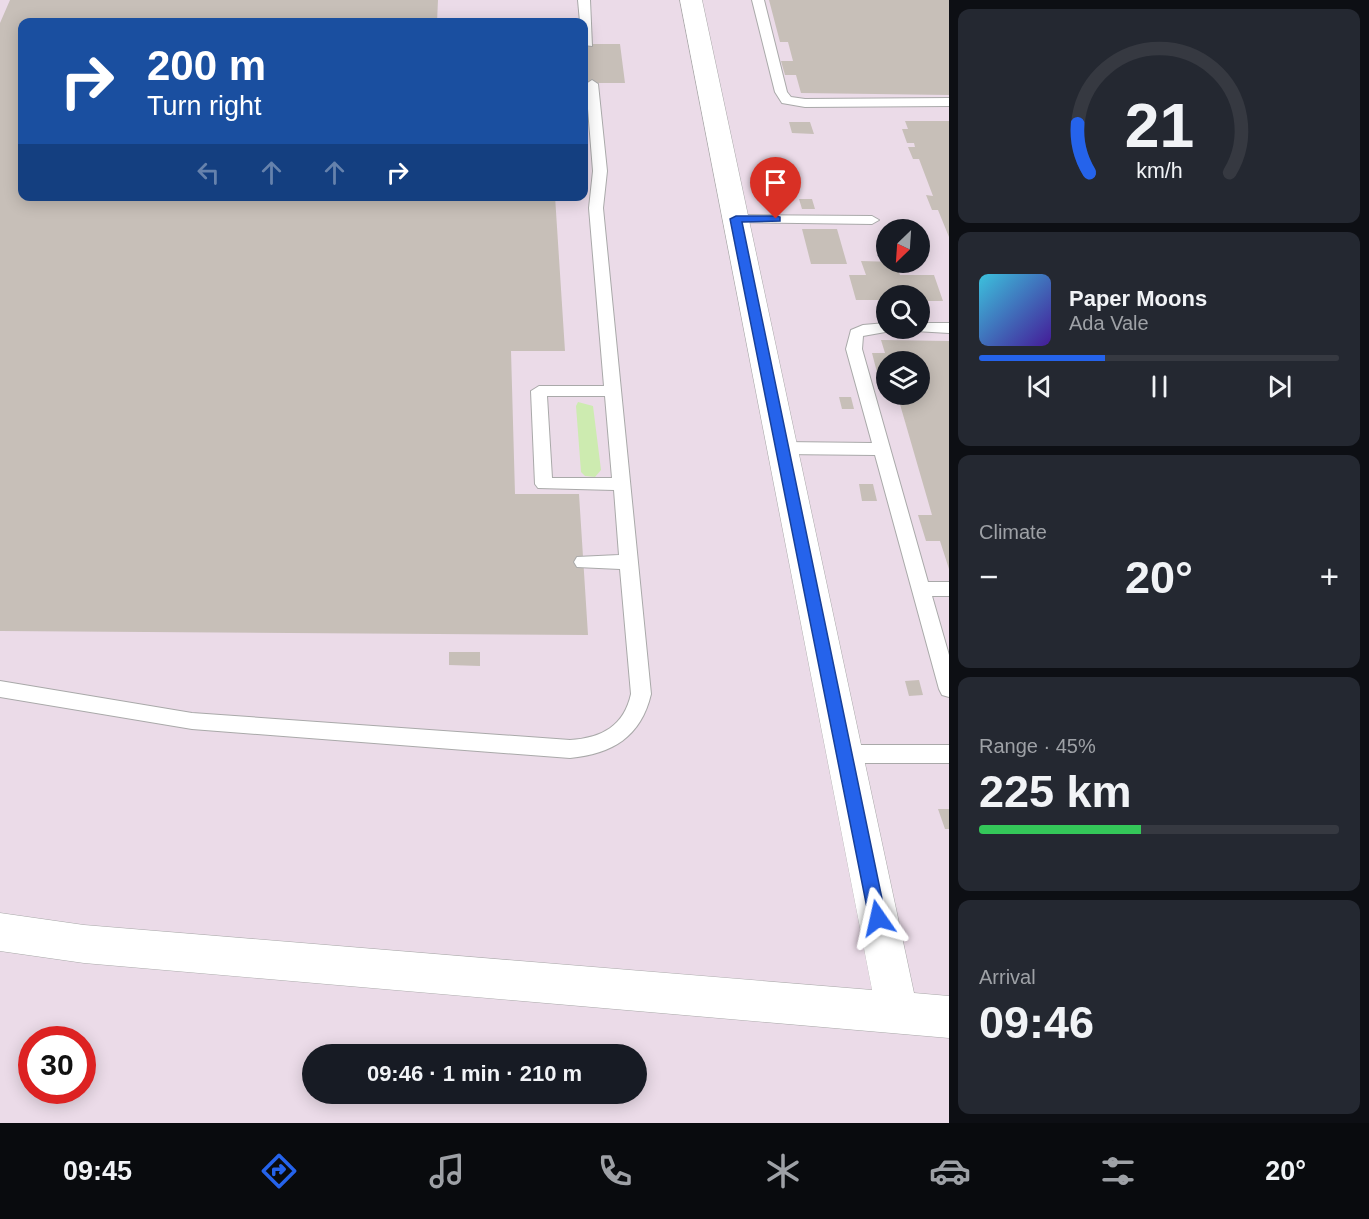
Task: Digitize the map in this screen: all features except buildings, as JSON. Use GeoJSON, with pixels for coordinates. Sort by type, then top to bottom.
{"type":"FeatureCollection","features":[{"type":"Feature","properties":{"kind":"street"},"geometry":{"type":"LineString","coordinates":[[691,0],[897,1012]]}},
{"type":"Feature","properties":{"kind":"street"},"geometry":{"type":"LineString","coordinates":[[0,932],[84,944],[949,1017]]}},
{"type":"Feature","properties":{"kind":"lane"},"geometry":{"type":"LineString","coordinates":[[584,0],[586,18]]}},
{"type":"Feature","properties":{"kind":"lane"},"geometry":{"type":"LineString","coordinates":[[758,0],[781,92],[787,100],[805,103],[949,102]]}},
{"type":"Feature","properties":{"kind":"lane"},"geometry":{"type":"LineString","coordinates":[[0,689],[192,722],[570,749],[594,747],[620,735],[635,718],[641,694],[596,208],[600,171],[590,146],[592,84]]}},
{"type":"Feature","properties":{"kind":"lane"},"geometry":{"type":"LineString","coordinates":[[736,219],[872,220]]}},
{"type":"Feature","properties":{"kind":"lane"},"geometry":{"type":"LineString","coordinates":[[930,328],[949,328]]}},
{"type":"Feature","properties":{"kind":"lane"},"geometry":{"type":"LineString","coordinates":[[876,329],[863,330],[856,334],[854,349],[949,689]]}},
{"type":"Feature","properties":{"kind":"lane"},"geometry":{"type":"LineString","coordinates":[[614,391],[539,391],[544,484],[622,484]]}},
{"type":"Feature","properties":{"kind":"lane"},"geometry":{"type":"LineString","coordinates":[[782,448],[882,449]]}},
{"type":"Feature","properties":{"kind":"lane"},"geometry":{"type":"LineString","coordinates":[[583,562],[629,562]]}},
{"type":"Feature","properties":{"kind":"lane"},"geometry":{"type":"LineString","coordinates":[[921,589],[949,589]]}},
{"type":"Feature","properties":{"kind":"lane"},"geometry":{"type":"LineString","coordinates":[[844,754],[949,754]]}},
{"type":"Feature","properties":{"kind":"shaded area"},"geometry":{"type":"Polygon","coordinates":[[[0,0],[949,0],[949,1123],[0,1123],[0,0]]]}},
{"type":"Feature","properties":{"kind":"green space"},"geometry":{"type":"Polygon","coordinates":[[[578,402],[593,406],[601,470],[595,477],[585,476],[581,472],[576,406],[578,402]]]}},
{"type":"Feature","properties":{"kind":"route"},"geometry":{"type":"LineString","coordinates":[[776,219],[736,219],[878,918]]}}]}
